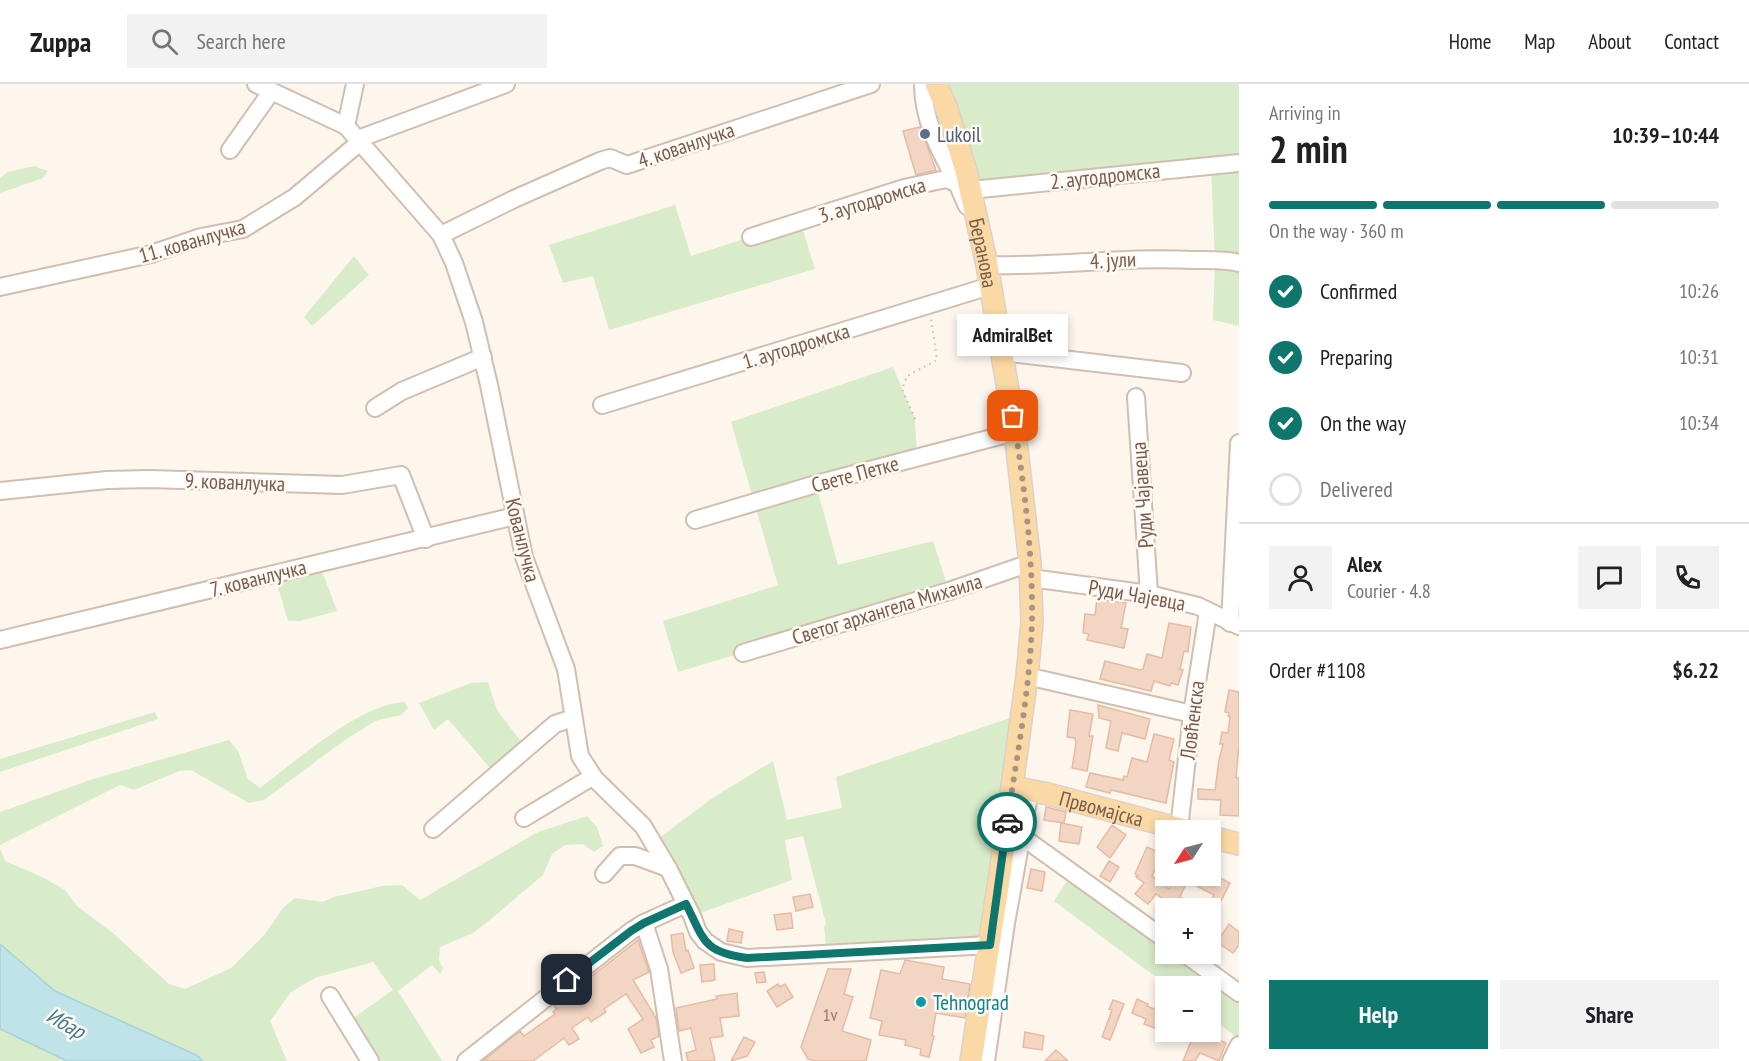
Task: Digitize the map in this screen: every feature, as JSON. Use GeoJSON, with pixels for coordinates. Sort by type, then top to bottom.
{"type":"FeatureCollection","features":[{"type":"Feature","properties":{"kind":"main road","name":"Беранова"},"geometry":{"type":"LineString","coordinates":[[936,84],[947,109],[964,186],[986,258],[1015,432],[1030,571],[1032,623],[1021,788],[990,945],[971,1061]]}},
{"type":"Feature","properties":{"kind":"main road","name":"Првомајска"},"geometry":{"type":"LineString","coordinates":[[1021,788],[1155,823]]}},
{"type":"Feature","properties":{"kind":"main road"},"geometry":{"type":"LineString","coordinates":[[1221,840],[1239,844]]}},
{"type":"Feature","properties":{"kind":"street","name":"Кованлучка"},"geometry":{"type":"LineString","coordinates":[[256,84],[346,126],[441,235],[454,262],[474,322],[524,557],[566,669],[580,756],[592,777],[643,826],[668,868],[698,932],[711,947],[721,952],[747,958],[990,945]]}},
{"type":"Feature","properties":{"kind":"street"},"geometry":{"type":"LineString","coordinates":[[346,126],[356,84]]}},
{"type":"Feature","properties":{"kind":"street","name":"11. кованлучка"},"geometry":{"type":"LineString","coordinates":[[0,287],[151,254],[201,237],[243,230],[295,197],[359,141],[506,84]]}},
{"type":"Feature","properties":{"kind":"street","name":"4. кованлучка"},"geometry":{"type":"LineString","coordinates":[[441,235],[514,199],[600,161],[610,158],[627,165],[871,84]]}},
{"type":"Feature","properties":{"kind":"street"},"geometry":{"type":"LineString","coordinates":[[923,84],[926,109],[936,143],[964,186]]}},
{"type":"Feature","properties":{"kind":"street"},"geometry":{"type":"LineString","coordinates":[[230,150],[272,92]]}},
{"type":"Feature","properties":{"kind":"street","name":"2. аутодромска"},"geometry":{"type":"LineString","coordinates":[[964,186],[1239,163]]}},
{"type":"Feature","properties":{"kind":"street","name":"3. аутодромска"},"geometry":{"type":"LineString","coordinates":[[751,237],[904,188],[946,179],[964,186]]}},
{"type":"Feature","properties":{"kind":"street","name":"4. јули"},"geometry":{"type":"LineString","coordinates":[[986,258],[1030,266],[1117,259],[1181,259],[1239,263]]}},
{"type":"Feature","properties":{"kind":"street","name":"1. аутодромска"},"geometry":{"type":"LineString","coordinates":[[602,405],[990,286]]}},
{"type":"Feature","properties":{"kind":"street"},"geometry":{"type":"LineString","coordinates":[[1002,352],[1182,372]]}},
{"type":"Feature","properties":{"kind":"street"},"geometry":{"type":"LineString","coordinates":[[375,408],[402,391],[483,357]]}},
{"type":"Feature","properties":{"kind":"street","name":"Руди Чајавеца"},"geometry":{"type":"LineString","coordinates":[[1136,397],[1149,594]]}},
{"type":"Feature","properties":{"kind":"street","name":"Свете Петке"},"geometry":{"type":"LineString","coordinates":[[695,520],[827,481],[1015,432]]}},
{"type":"Feature","properties":{"kind":"street"},"geometry":{"type":"LineString","coordinates":[[1204,634],[1218,623],[1232,623],[1239,443]]}},
{"type":"Feature","properties":{"kind":"street","name":"9. кованлучка"},"geometry":{"type":"LineString","coordinates":[[0,491],[107,480],[342,485],[401,475],[426,538]]}},
{"type":"Feature","properties":{"kind":"street","name":"7. кованлучка"},"geometry":{"type":"LineString","coordinates":[[0,640],[515,516]]}},
{"type":"Feature","properties":{"kind":"street","name":"Руди Чајевца"},"geometry":{"type":"LineString","coordinates":[[1030,571],[1198,606],[1232,623]]}},
{"type":"Feature","properties":{"kind":"street","name":"Светог архангела Михаила"},"geometry":{"type":"LineString","coordinates":[[743,654],[949,591],[1030,571]]}},
{"type":"Feature","properties":{"kind":"street","name":"Ловћенска"},"geometry":{"type":"LineString","coordinates":[[1185,820],[1192,714],[1208,612]]}},
{"type":"Feature","properties":{"kind":"street"},"geometry":{"type":"LineString","coordinates":[[1028,676],[1192,714]]}},
{"type":"Feature","properties":{"kind":"street"},"geometry":{"type":"LineString","coordinates":[[433,829],[555,724],[573,718]]}},
{"type":"Feature","properties":{"kind":"street"},"geometry":{"type":"LineString","coordinates":[[524,818],[592,777]]}},
{"type":"Feature","properties":{"kind":"street","name":"Беранова"},"geometry":{"type":"LineString","coordinates":[[986,1061],[1021,836],[1021,788]]}},
{"type":"Feature","properties":{"kind":"street"},"geometry":{"type":"LineString","coordinates":[[1021,836],[1155,932]]}},
{"type":"Feature","properties":{"kind":"street"},"geometry":{"type":"LineString","coordinates":[[604,874],[620,856],[635,856],[668,868]]}},
{"type":"Feature","properties":{"kind":"street"},"geometry":{"type":"LineString","coordinates":[[466,1061],[644,923],[686,904]]}},
{"type":"Feature","properties":{"kind":"street"},"geometry":{"type":"LineString","coordinates":[[644,923],[659,969],[674,1061]]}},
{"type":"Feature","properties":{"kind":"street"},"geometry":{"type":"LineString","coordinates":[[1199,964],[1239,993]]}},
{"type":"Feature","properties":{"kind":"street"},"geometry":{"type":"LineString","coordinates":[[330,996],[370,1061]]}},
{"type":"Feature","properties":{"kind":"street"},"geometry":{"type":"LineString","coordinates":[[1231,1061],[1239,1045]]}},
{"type":"Feature","properties":{"kind":"path"},"geometry":{"type":"LineString","coordinates":[[915,419],[902,389],[907,376],[937,360],[929,306]]}},
{"type":"Feature","properties":{"kind":"green space"},"geometry":{"type":"Polygon","coordinates":[[[936,84],[1239,84],[1239,326],[1213,320],[1215,261],[1211,166],[971,190],[936,84]]]}},
{"type":"Feature","properties":{"kind":"green space"},"geometry":{"type":"Polygon","coordinates":[[[34,166],[48,171],[43,178],[0,193],[0,178],[8,172],[34,166]]]}},
{"type":"Feature","properties":{"kind":"green space"},"geometry":{"type":"Polygon","coordinates":[[[675,205],[691,256],[800,221],[815,269],[609,330],[593,276],[563,283],[549,245],[675,205]]]}},
{"type":"Feature","properties":{"kind":"green space"},"geometry":{"type":"Polygon","coordinates":[[[354,256],[369,275],[312,326],[304,317],[354,256]]]}},
{"type":"Feature","properties":{"kind":"green space"},"geometry":{"type":"Polygon","coordinates":[[[893,367],[915,419],[917,457],[816,485],[838,565],[933,541],[949,591],[678,672],[663,621],[778,585],[731,422],[893,367]]]}},
{"type":"Feature","properties":{"kind":"green space"},"geometry":{"type":"Polygon","coordinates":[[[319,563],[337,611],[300,621],[288,621],[274,574],[319,563]]]}},
{"type":"Feature","properties":{"kind":"green space"},"geometry":{"type":"Polygon","coordinates":[[[488,682],[497,710],[526,748],[495,774],[448,719],[434,730],[419,703],[471,683],[488,682]]]}},
{"type":"Feature","properties":{"kind":"green space"},"geometry":{"type":"Polygon","coordinates":[[[404,702],[408,708],[401,715],[375,721],[345,740],[264,800],[249,803],[191,770],[179,771],[134,790],[120,785],[0,845],[0,812],[93,779],[229,740],[238,751],[248,779],[260,788],[310,749],[349,723],[368,712],[404,702]]]}},
{"type":"Feature","properties":{"kind":"green space"},"geometry":{"type":"Polygon","coordinates":[[[155,712],[158,719],[0,772],[0,759],[155,712]]]}},
{"type":"Feature","properties":{"kind":"green space"},"geometry":{"type":"Polygon","coordinates":[[[1022,714],[990,945],[827,954],[824,926],[826,924],[803,836],[785,840],[792,880],[692,916],[654,842],[714,797],[773,761],[787,820],[842,808],[836,777],[1022,714]]]}},
{"type":"Feature","properties":{"kind":"green space"},"geometry":{"type":"Polygon","coordinates":[[[587,816],[597,827],[603,846],[594,852],[583,844],[565,845],[552,854],[543,875],[491,919],[473,933],[440,947],[439,961],[443,968],[440,974],[432,965],[398,991],[442,1061],[370,1061],[346,1023],[393,990],[373,962],[315,978],[291,992],[270,1021],[287,1061],[203,1061],[195,1055],[55,991],[0,944],[0,849],[5,861],[65,890],[77,906],[114,934],[169,984],[185,989],[231,968],[265,934],[283,908],[295,898],[322,902],[382,886],[402,885],[420,900],[538,832],[587,816]]]}},
{"type":"Feature","properties":{"kind":"green space"},"geometry":{"type":"Polygon","coordinates":[[[1072,873],[1155,933],[1155,964],[1199,964],[1215,976],[1155,977],[1054,901],[1072,873]]]}},
{"type":"Feature","properties":{"kind":"green space"},"geometry":{"type":"Polygon","coordinates":[[[1221,980],[1239,993],[1239,1039],[1221,1026],[1221,980]]]}},
{"type":"Feature","properties":{"kind":"green space"},"geometry":{"type":"Polygon","coordinates":[[[0,1029],[67,1061],[0,1061],[0,1029]]]}},
{"type":"Feature","properties":{"kind":"water","name":"Ибар"},"geometry":{"type":"Polygon","coordinates":[[[0,944],[55,991],[196,1055],[203,1061],[67,1061],[0,1029],[0,944]]]}},
{"type":"Feature","properties":{"kind":"building"},"geometry":{"type":"Polygon","coordinates":[[[920,127],[936,170],[916,175],[903,131],[920,127]]]}},
{"type":"Feature","properties":{"kind":"building"},"geometry":{"type":"Polygon","coordinates":[[[1097,599],[1126,603],[1121,628],[1128,629],[1124,648],[1087,640],[1089,634],[1083,633],[1085,614],[1095,615],[1097,599]]]}},
{"type":"Feature","properties":{"kind":"building"},"geometry":{"type":"Polygon","coordinates":[[[1169,623],[1191,627],[1188,652],[1184,651],[1180,669],[1183,670],[1178,685],[1171,683],[1170,686],[1154,681],[1151,691],[1100,679],[1105,661],[1140,670],[1143,669],[1147,654],[1162,658],[1169,623]]]}},
{"type":"Feature","properties":{"kind":"building"},"geometry":{"type":"Polygon","coordinates":[[[1229,690],[1239,692],[1239,744],[1236,778],[1239,778],[1239,816],[1220,815],[1221,800],[1198,799],[1198,789],[1215,790],[1223,744],[1220,744],[1222,732],[1228,733],[1230,716],[1225,712],[1229,690]]]}},
{"type":"Feature","properties":{"kind":"building"},"geometry":{"type":"Polygon","coordinates":[[[1098,705],[1150,719],[1145,739],[1122,733],[1118,751],[1106,748],[1111,721],[1099,718],[1098,705]]]}},
{"type":"Feature","properties":{"kind":"building"},"geometry":{"type":"Polygon","coordinates":[[[1070,710],[1093,714],[1089,736],[1093,736],[1087,771],[1072,768],[1076,743],[1075,738],[1067,737],[1070,710]]]}},
{"type":"Feature","properties":{"kind":"building"},"geometry":{"type":"Polygon","coordinates":[[[1154,734],[1174,739],[1169,760],[1174,762],[1166,803],[1111,790],[1110,793],[1086,787],[1090,773],[1123,780],[1124,776],[1127,777],[1132,758],[1147,762],[1154,734]]]}},
{"type":"Feature","properties":{"kind":"building"},"geometry":{"type":"Polygon","coordinates":[[[1046,807],[1066,812],[1064,823],[1044,820],[1046,807]]]}},
{"type":"Feature","properties":{"kind":"building"},"geometry":{"type":"Polygon","coordinates":[[[1061,823],[1082,827],[1079,844],[1059,841],[1061,823]]]}},
{"type":"Feature","properties":{"kind":"building"},"geometry":{"type":"Polygon","coordinates":[[[1112,825],[1126,835],[1110,858],[1097,847],[1112,825]]]}},
{"type":"Feature","properties":{"kind":"building"},"geometry":{"type":"Polygon","coordinates":[[[1147,847],[1155,851],[1155,869],[1152,876],[1155,878],[1155,886],[1165,886],[1169,889],[1170,886],[1185,886],[1180,897],[1182,898],[1162,898],[1156,894],[1148,904],[1135,894],[1144,883],[1135,874],[1147,847]]]}},
{"type":"Feature","properties":{"kind":"building"},"geometry":{"type":"Polygon","coordinates":[[[1109,861],[1119,867],[1110,882],[1100,876],[1109,861]]]}},
{"type":"Feature","properties":{"kind":"building"},"geometry":{"type":"Polygon","coordinates":[[[1031,869],[1045,872],[1042,891],[1027,888],[1031,869]]]}},
{"type":"Feature","properties":{"kind":"building"},"geometry":{"type":"Polygon","coordinates":[[[1221,878],[1230,883],[1221,901],[1221,898],[1212,898],[1214,895],[1197,886],[1221,886],[1221,878]]]}},
{"type":"Feature","properties":{"kind":"building"},"geometry":{"type":"Polygon","coordinates":[[[810,894],[813,907],[796,911],[793,897],[810,894]]]}},
{"type":"Feature","properties":{"kind":"building"},"geometry":{"type":"Polygon","coordinates":[[[791,913],[793,928],[777,930],[774,915],[791,913]]]}},
{"type":"Feature","properties":{"kind":"building"},"geometry":{"type":"Polygon","coordinates":[[[1229,924],[1239,932],[1239,945],[1233,953],[1221,945],[1221,936],[1229,924]]]}},
{"type":"Feature","properties":{"kind":"building"},"geometry":{"type":"Polygon","coordinates":[[[729,929],[743,932],[741,943],[727,941],[729,929]]]}},
{"type":"Feature","properties":{"kind":"building"},"geometry":{"type":"Polygon","coordinates":[[[683,933],[686,951],[688,950],[694,968],[681,973],[673,952],[671,935],[683,933]]]}},
{"type":"Feature","properties":{"kind":"building"},"geometry":{"type":"Polygon","coordinates":[[[638,940],[649,972],[633,980],[656,1018],[659,1036],[651,1040],[654,1047],[641,1053],[628,1029],[643,1019],[626,994],[604,1009],[606,1012],[591,1022],[588,1017],[572,1028],[579,1039],[569,1045],[564,1038],[533,1061],[483,1061],[520,1031],[524,1036],[555,1014],[553,1012],[557,1009],[554,1006],[638,940]]]}},
{"type":"Feature","properties":{"kind":"building"},"geometry":{"type":"Polygon","coordinates":[[[905,960],[944,967],[942,979],[970,984],[965,1018],[936,1013],[929,1057],[920,1055],[921,1049],[905,1045],[906,1040],[879,1035],[882,1021],[870,1018],[881,970],[900,974],[905,960]]]}},
{"type":"Feature","properties":{"kind":"building"},"geometry":{"type":"Polygon","coordinates":[[[714,964],[715,980],[702,982],[700,965],[714,964]]]}},
{"type":"Feature","properties":{"kind":"building"},"geometry":{"type":"Polygon","coordinates":[[[828,969],[851,969],[844,994],[853,997],[842,1031],[871,1040],[866,1061],[816,1061],[808,1059],[801,1047],[828,969]]]}},
{"type":"Feature","properties":{"kind":"building"},"geometry":{"type":"Polygon","coordinates":[[[764,972],[766,982],[757,983],[755,973],[764,972]]]}},
{"type":"Feature","properties":{"kind":"building"},"geometry":{"type":"Polygon","coordinates":[[[778,984],[780,987],[785,984],[793,997],[777,1007],[767,991],[778,984]]]}},
{"type":"Feature","properties":{"kind":"building"},"geometry":{"type":"Polygon","coordinates":[[[737,993],[739,1016],[720,1018],[723,1036],[710,1038],[715,1061],[688,1061],[686,1053],[696,1050],[691,1028],[679,1031],[676,1008],[717,999],[716,996],[737,993]]]}},
{"type":"Feature","properties":{"kind":"building"},"geometry":{"type":"Polygon","coordinates":[[[1137,999],[1148,1004],[1147,1006],[1155,1010],[1155,1028],[1144,1024],[1146,1019],[1132,1013],[1137,999]]]}},
{"type":"Feature","properties":{"kind":"building"},"geometry":{"type":"Polygon","coordinates":[[[1113,1000],[1124,1004],[1110,1040],[1102,1037],[1112,1010],[1109,1009],[1113,1000]]]}},
{"type":"Feature","properties":{"kind":"building"},"geometry":{"type":"Polygon","coordinates":[[[1025,1032],[1044,1036],[1042,1050],[1023,1047],[1025,1032]]]}},
{"type":"Feature","properties":{"kind":"building"},"geometry":{"type":"Polygon","coordinates":[[[744,1037],[755,1042],[747,1056],[731,1061],[744,1037]]]}},
{"type":"Feature","properties":{"kind":"building"},"geometry":{"type":"Polygon","coordinates":[[[1221,1041],[1226,1043],[1219,1061],[1200,1053],[1195,1061],[1183,1061],[1191,1042],[1221,1041]]]}},
{"type":"Feature","properties":{"kind":"building"},"geometry":{"type":"Polygon","coordinates":[[[1056,1050],[1068,1061],[1045,1061],[1056,1050]]]}},
{"type":"Feature","properties":{"kind":"way so far"},"geometry":{"type":"LineString","coordinates":[[1007,822],[1028,676],[1032,623],[1030,563],[1013,416]]}},
{"type":"Feature","properties":{"kind":"place","name":"Lukoil"},"geometry":{"type":"Point","coordinates":[925,134]}},
{"type":"Feature","properties":{"kind":"place","name":"AdmiralBet"},"geometry":{"type":"Point","coordinates":[1013,416]}},
{"type":"Feature","properties":{"kind":"place","name":"Tehnograd"},"geometry":{"type":"Point","coordinates":[921,1002]}},
{"type":"Feature","properties":{"kind":"route"},"geometry":{"type":"LineString","coordinates":[[567,980],[631,931],[686,904],[698,932],[711,947],[735,957],[990,945],[1007,822]]}}]}
